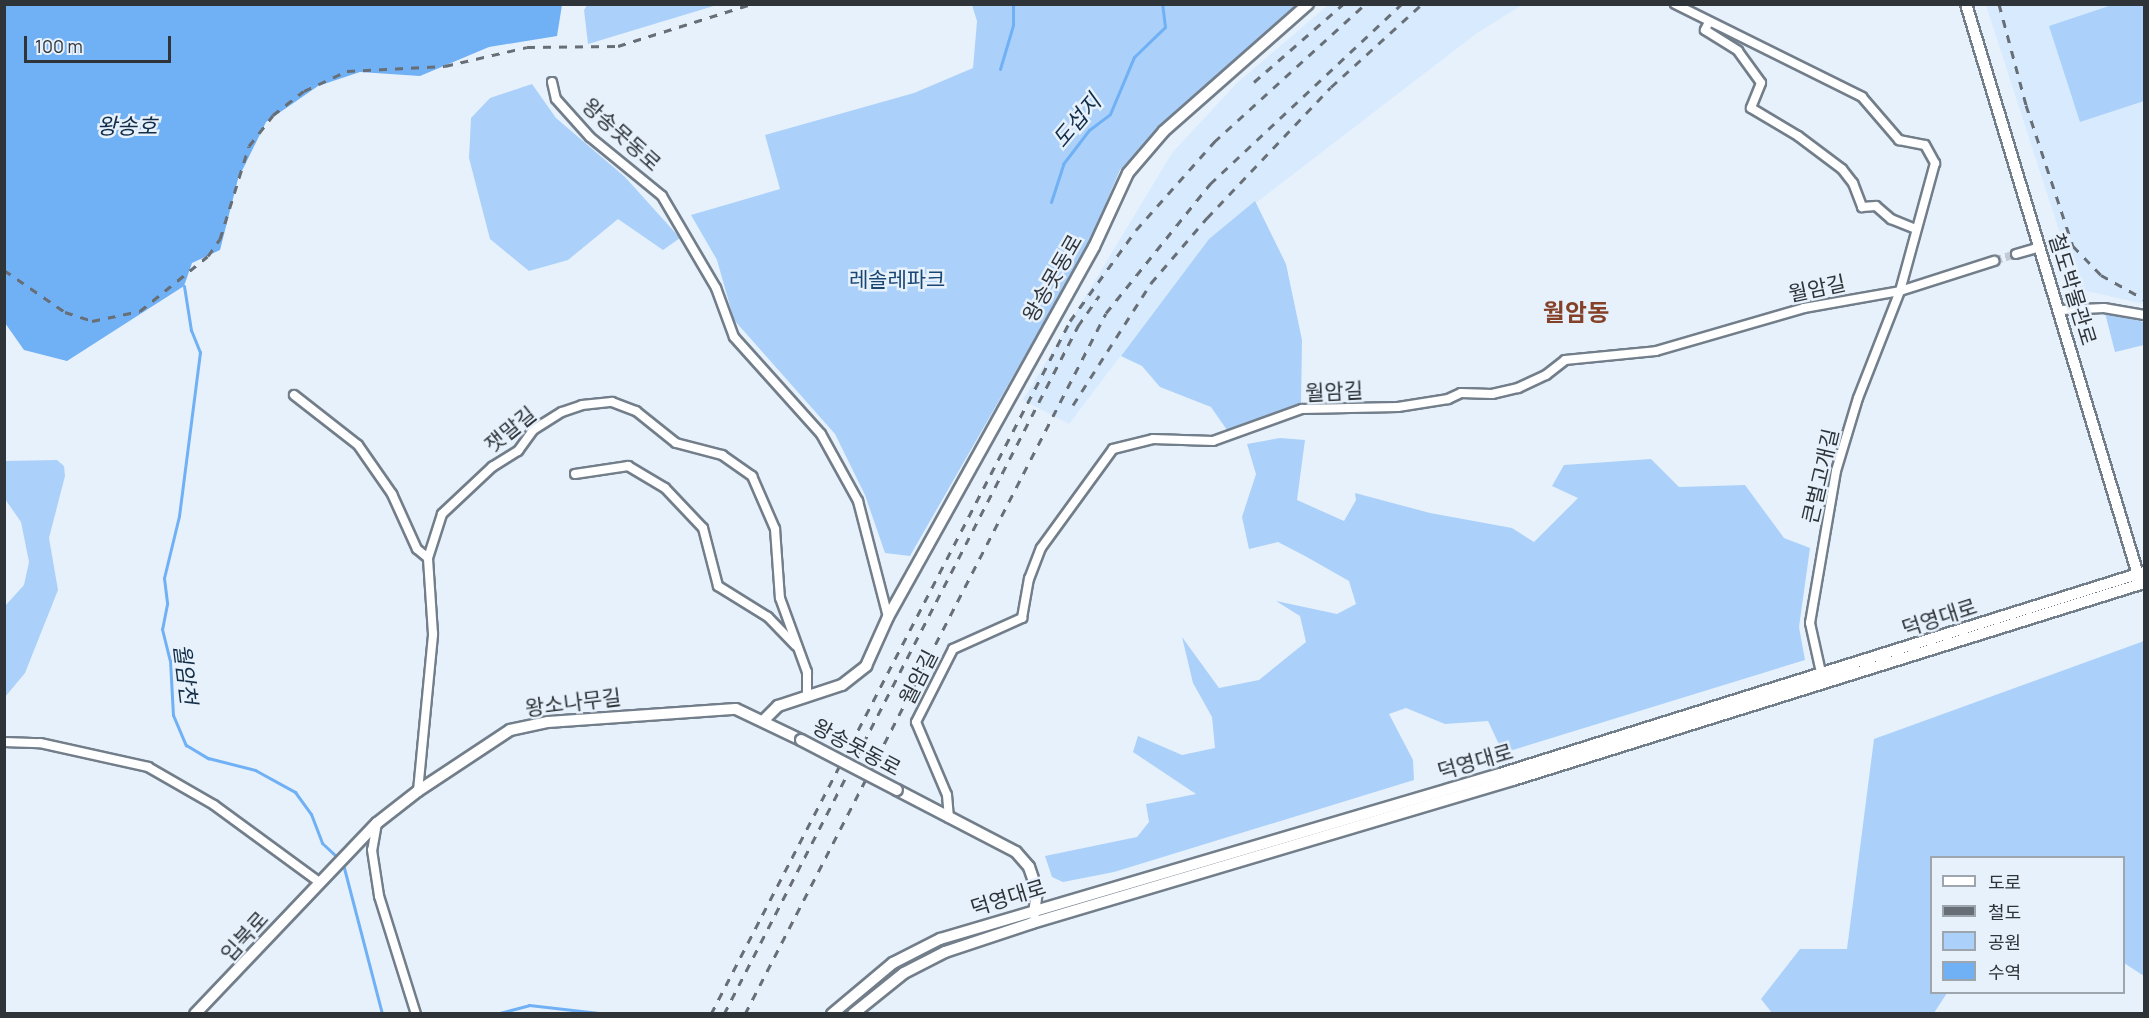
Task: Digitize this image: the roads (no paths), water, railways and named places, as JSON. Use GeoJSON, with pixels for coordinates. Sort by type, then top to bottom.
{"type":"FeatureCollection","features":[{"type":"Feature","properties":{"kind":"street","name":"왕송못동로"},"geometry":{"type":"LineString","coordinates":[[1032,923],[1037,890],[1029,867],[1017,852],[764,720],[777,706],[842,685],[866,666],[888,617],[1094,247],[1128,173],[1164,131],[1308,4]]}},
{"type":"Feature","properties":{"kind":"street"},"geometry":{"type":"LineString","coordinates":[[1676,4],[1738,51],[1761,83],[1751,108],[1798,136],[1842,169],[1853,183],[1862,207],[1876,206],[1891,219],[1916,229]]}},
{"type":"Feature","properties":{"kind":"street","name":"철도박물관로"},"geometry":{"type":"LineString","coordinates":[[1966,4],[2142,578]]}},
{"type":"Feature","properties":{"kind":"street","name":"큰벌고개길"},"geometry":{"type":"LineString","coordinates":[[1707,26],[1862,97],[1899,141],[1925,145],[1935,163],[1900,291],[1858,398],[1836,471],[1810,623],[1822,680]]}},
{"type":"Feature","properties":{"kind":"street","name":"왕송못동로"},"geometry":{"type":"LineString","coordinates":[[552,82],[556,99],[590,137],[662,196],[716,288],[734,337],[821,434],[858,501],[888,617]]}},
{"type":"Feature","properties":{"kind":"street"},"geometry":{"type":"LineString","coordinates":[[2016,254],[2040,247]]}},
{"type":"Feature","properties":{"kind":"street","name":"월암길"},"geometry":{"type":"LineString","coordinates":[[949,818],[947,795],[916,722],[953,649],[1022,618],[1029,579],[1041,548],[1113,449],[1153,439],[1213,441],[1302,409],[1398,407],[1448,399],[1461,393],[1492,394],[1518,388],[1546,375],[1565,360],[1656,351],[1804,308],[1900,291],[1994,261]]}},
{"type":"Feature","properties":{"kind":"street"},"geometry":{"type":"LineString","coordinates":[[2061,310],[2104,308],[2145,315]]}},
{"type":"Feature","properties":{"kind":"street"},"geometry":{"type":"LineString","coordinates":[[294,395],[357,445],[392,494],[417,549],[428,558]]}},
{"type":"Feature","properties":{"kind":"street","name":"잿말길"},"geometry":{"type":"LineString","coordinates":[[418,791],[433,634],[428,558],[442,514],[464,490],[518,450],[533,430],[572,408],[612,402],[636,411],[675,443],[722,455],[752,476],[775,529],[780,598],[807,672],[807,696]]}},
{"type":"Feature","properties":{"kind":"street"},"geometry":{"type":"LineString","coordinates":[[574,474],[628,466],[664,489],[703,528],[718,586],[768,617],[798,649]]}},
{"type":"Feature","properties":{"kind":"street","name":"덕영대로"},"geometry":{"type":"LineString","coordinates":[[853,1014],[904,973],[945,952],[1032,923],[1822,680],[2142,578]]}},
{"type":"Feature","properties":{"kind":"street","name":"덕영대로"},"geometry":{"type":"LineString","coordinates":[[832,1014],[893,963],[940,939],[1035,909],[1822,680]]}},
{"type":"Feature","properties":{"kind":"street","name":"왕소나무길"},"geometry":{"type":"LineString","coordinates":[[355,843],[418,791],[510,730],[548,722],[708,709],[736,709],[764,720]]}},
{"type":"Feature","properties":{"kind":"street"},"geometry":{"type":"LineString","coordinates":[[4,742],[40,743],[148,767],[214,805],[318,881]]}},
{"type":"Feature","properties":{"kind":"street"},"geometry":{"type":"LineString","coordinates":[[377,823],[372,850],[379,896],[416,1014]]}},
{"type":"Feature","properties":{"kind":"street","name":"입북로"},"geometry":{"type":"LineString","coordinates":[[195,1014],[229,983],[318,881],[355,843]]}},
{"type":"Feature","properties":{"kind":"water","name":"왕송호"},"geometry":{"type":"Polygon","coordinates":[[[4,5],[562,5],[557,36],[489,47],[420,76],[360,72],[318,86],[266,122],[238,179],[220,250],[192,263],[184,286],[67,361],[24,350],[5,323],[4,5]]]}},
{"type":"Feature","properties":{"kind":"waterway","name":"도섭지"},"geometry":{"type":"LineString","coordinates":[[1000,69],[1013,25],[1013,4]]}},
{"type":"Feature","properties":{"kind":"waterway","name":"도섭지"},"geometry":{"type":"LineString","coordinates":[[1051,202],[1063,164],[1089,130],[1110,114],[1134,57],[1165,27],[1162,4]]}},
{"type":"Feature","properties":{"kind":"waterway","name":"월암천"},"geometry":{"type":"LineString","coordinates":[[184,286],[191,330],[200,352],[179,516],[164,578],[167,604],[162,629],[170,660],[173,715],[186,745],[208,758],[255,770],[295,792],[311,814],[322,843],[339,859]]}},
{"type":"Feature","properties":{"kind":"waterway","name":"월암천"},"geometry":{"type":"LineString","coordinates":[[343,864],[382,1014]]}},
{"type":"Feature","properties":{"kind":"waterway","name":"월암천"},"geometry":{"type":"LineString","coordinates":[[496,1014],[529,1005],[607,1014]]}},
{"type":"Feature","properties":{"kind":"tunnel"},"geometry":{"type":"LineString","coordinates":[[1994,261],[2016,254]]}},
{"type":"Feature","properties":{"kind":"railway"},"geometry":{"type":"LineString","coordinates":[[4,270],[65,312],[92,321],[140,311],[208,256],[220,239],[249,146],[273,115],[304,91],[347,71],[445,66],[527,47],[618,46],[751,4]]}},
{"type":"Feature","properties":{"kind":"railway"},"geometry":{"type":"LineString","coordinates":[[1254,82],[1343,4]]}},
{"type":"Feature","properties":{"kind":"railway"},"geometry":{"type":"LineString","coordinates":[[711,1014],[1070,321],[1136,230],[1214,142],[1365,4]]}},
{"type":"Feature","properties":{"kind":"railway"},"geometry":{"type":"LineString","coordinates":[[745,1014],[1106,313],[1210,184],[1402,4]]}},
{"type":"Feature","properties":{"kind":"railway"},"geometry":{"type":"LineString","coordinates":[[1073,405],[1151,283],[1207,218],[1331,87],[1422,4]]}},
{"type":"Feature","properties":{"kind":"railway"},"geometry":{"type":"LineString","coordinates":[[1999,4],[2026,105],[2073,246],[2101,275],[2144,299]]}},
{"type":"Feature","properties":{"kind":"railway"},"geometry":{"type":"LineString","coordinates":[[724,1014],[1078,326],[1099,296]]}},
{"type":"Feature","properties":{"kind":"district","name":"월암동"},"geometry":{"type":"Point","coordinates":[1576,312]}},
{"type":"Feature","properties":{"kind":"park label","name":"레솔레파크"},"geometry":{"type":"Point","coordinates":[897,279]}}]}
